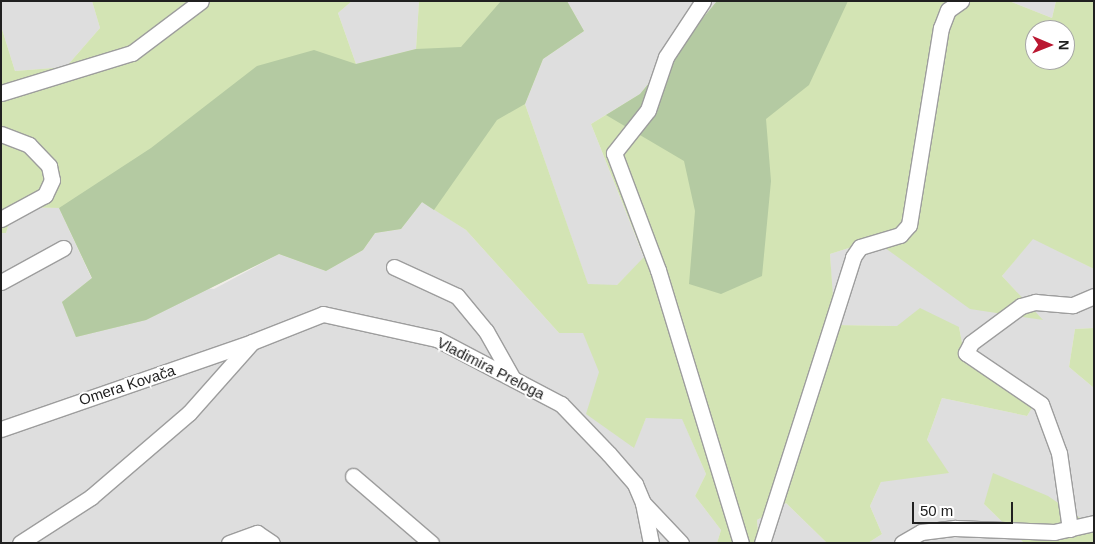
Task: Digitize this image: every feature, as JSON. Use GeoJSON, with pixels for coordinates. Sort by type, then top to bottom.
{"type":"FeatureCollection","features":[{"type":"Feature","properties":{"kind":"street"},"geometry":{"type":"LineString","coordinates":[[1,93],[132,53],[201,1]]}},
{"type":"Feature","properties":{"kind":"street"},"geometry":{"type":"LineString","coordinates":[[704,1],[666,57],[648,110],[614,154],[658,270],[741,543]]}},
{"type":"Feature","properties":{"kind":"street"},"geometry":{"type":"LineString","coordinates":[[762,543],[853,257],[860,247],[900,234],[908,225],[941,28],[948,10],[961,1]]}},
{"type":"Feature","properties":{"kind":"street"},"geometry":{"type":"LineString","coordinates":[[1,134],[29,145],[49,166],[52,180],[45,195],[1,219]]}},
{"type":"Feature","properties":{"kind":"street"},"geometry":{"type":"LineString","coordinates":[[1,282],[63,248]]}},
{"type":"Feature","properties":{"kind":"street"},"geometry":{"type":"LineString","coordinates":[[394,267],[457,296],[486,331],[512,379]]}},
{"type":"Feature","properties":{"kind":"street"},"geometry":{"type":"LineString","coordinates":[[1070,529],[1058,453],[1041,404],[966,353],[971,343],[1021,306],[1035,302],[1073,305],[1094,296]]}},
{"type":"Feature","properties":{"kind":"street","name":"Vladimira Preloga"},"geometry":{"type":"LineString","coordinates":[[20,543],[91,497],[189,413],[252,342],[323,314],[437,339],[561,404],[582,424],[635,484],[643,503],[681,543]]}},
{"type":"Feature","properties":{"kind":"street","name":"Omera Kovača"},"geometry":{"type":"LineString","coordinates":[[1,429],[252,342]]}},
{"type":"Feature","properties":{"kind":"street"},"geometry":{"type":"LineString","coordinates":[[354,476],[431,543]]}},
{"type":"Feature","properties":{"kind":"street"},"geometry":{"type":"LineString","coordinates":[[643,503],[651,543]]}},
{"type":"Feature","properties":{"kind":"street"},"geometry":{"type":"LineString","coordinates":[[902,543],[921,532],[955,528],[1070,529],[1094,523]]}},
{"type":"Feature","properties":{"kind":"street"},"geometry":{"type":"LineString","coordinates":[[228,543],[257,533],[272,543]]}},
{"type":"Feature","properties":{"kind":"shaded area"},"geometry":{"type":"Polygon","coordinates":[[[1,1],[92,1],[100,28],[66,67],[15,71],[1,26],[1,1]]]}},
{"type":"Feature","properties":{"kind":"shaded area"},"geometry":{"type":"Polygon","coordinates":[[[352,1],[419,1],[416,49],[356,64],[338,13],[352,1]]]}},
{"type":"Feature","properties":{"kind":"shaded area"},"geometry":{"type":"Polygon","coordinates":[[[567,1],[717,1],[640,94],[591,124],[644,258],[617,285],[588,285],[525,104],[543,59],[584,31],[567,1]]]}},
{"type":"Feature","properties":{"kind":"shaded area"},"geometry":{"type":"Polygon","coordinates":[[[1009,1],[1056,1],[1052,18],[1009,1]]]}},
{"type":"Feature","properties":{"kind":"shaded area"},"geometry":{"type":"Polygon","coordinates":[[[422,201],[466,230],[559,333],[583,332],[633,448],[646,418],[682,418],[706,474],[695,496],[721,530],[717,543],[1,543],[1,233],[6,233],[14,207],[59,208],[92,279],[214,289],[279,254],[326,271],[363,250],[375,233],[401,229],[422,201]]]}},
{"type":"Feature","properties":{"kind":"shaded area"},"geometry":{"type":"Polygon","coordinates":[[[1033,238],[1094,269],[1094,328],[1075,329],[1069,367],[1094,388],[1094,532],[1092,526],[984,504],[1024,543],[868,543],[882,534],[870,506],[881,482],[927,440],[942,398],[1027,416],[1035,403],[966,364],[959,327],[834,325],[830,254],[874,240],[1042,320],[1002,276],[1033,238]]]}},
{"type":"Feature","properties":{"kind":"shaded area"},"geometry":{"type":"Polygon","coordinates":[[[786,503],[827,543],[759,543],[757,520],[786,503]]]}},
{"type":"Feature","properties":{"kind":"green space"},"geometry":{"type":"Polygon","coordinates":[[[92,1],[352,1],[338,13],[356,64],[416,49],[419,1],[567,1],[584,31],[543,59],[525,104],[588,284],[617,285],[644,257],[591,124],[640,94],[717,1],[1009,1],[1052,18],[1056,1],[1094,1],[1094,269],[1033,239],[1002,276],[1043,320],[970,309],[874,240],[830,254],[835,325],[897,326],[920,308],[959,327],[966,364],[1035,403],[1027,416],[942,398],[927,440],[949,473],[881,482],[870,506],[882,534],[868,543],[827,543],[786,503],[757,520],[759,543],[717,543],[721,530],[695,496],[706,474],[682,419],[646,418],[634,448],[586,414],[599,372],[583,333],[559,333],[466,230],[422,202],[401,229],[375,233],[363,250],[326,271],[279,254],[146,320],[76,337],[62,302],[92,278],[59,208],[14,207],[6,233],[1,233],[1,26],[15,71],[66,67],[100,28],[92,1]]]}},
{"type":"Feature","properties":{"kind":"green space"},"geometry":{"type":"Polygon","coordinates":[[[501,1],[567,1],[584,31],[543,59],[525,104],[497,120],[434,210],[422,202],[401,229],[375,233],[363,250],[326,271],[279,254],[146,320],[76,337],[62,302],[92,278],[59,208],[151,148],[257,66],[314,50],[356,64],[416,49],[461,47],[501,1]]]}},
{"type":"Feature","properties":{"kind":"green space"},"geometry":{"type":"Polygon","coordinates":[[[717,1],[848,1],[809,85],[766,119],[771,181],[762,276],[721,294],[689,284],[695,211],[684,161],[606,115],[640,94],[717,1]]]}},
{"type":"Feature","properties":{"kind":"green space"},"geometry":{"type":"Polygon","coordinates":[[[1094,328],[1094,388],[1069,367],[1075,329],[1094,328]]]}},
{"type":"Feature","properties":{"kind":"green space"},"geometry":{"type":"Polygon","coordinates":[[[993,473],[1048,496],[1092,526],[1094,543],[1024,543],[984,504],[993,473]]]}}]}
